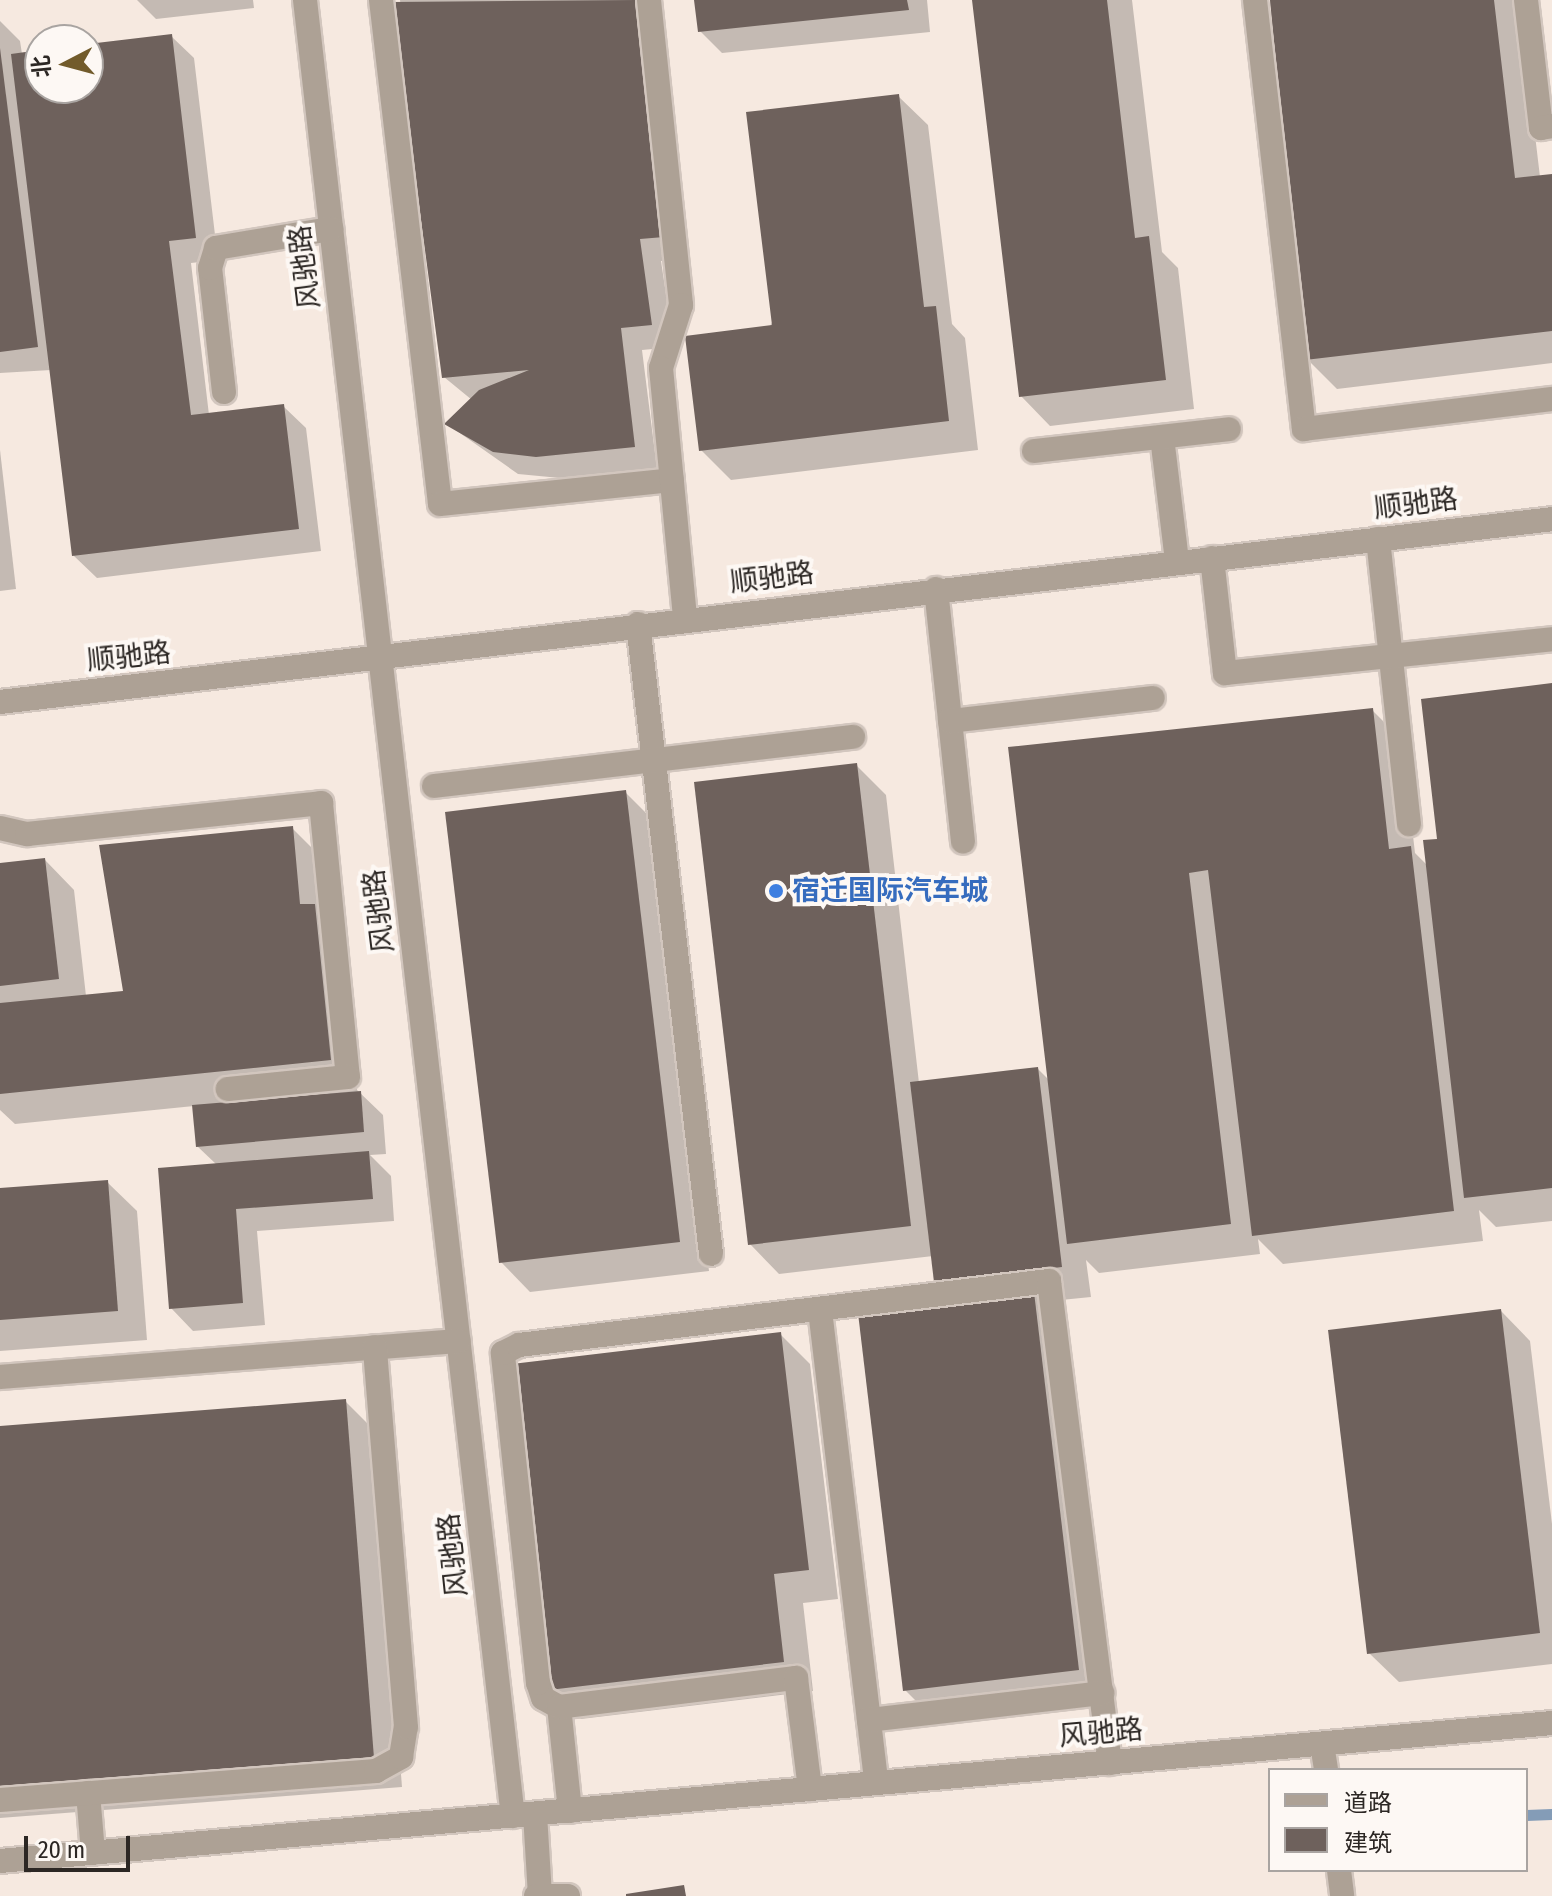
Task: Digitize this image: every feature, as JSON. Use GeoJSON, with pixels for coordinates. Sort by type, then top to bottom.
{"type":"FeatureCollection","features":[{"type":"Feature","properties":{"kind":"street","name":"风驰路"},"geometry":{"type":"LineString","coordinates":[[305,0],[459,1341],[524,1815]]}},
{"type":"Feature","properties":{"kind":"street"},"geometry":{"type":"LineString","coordinates":[[381,0],[440,504],[672,480]]}},
{"type":"Feature","properties":{"kind":"street"},"geometry":{"type":"LineString","coordinates":[[649,0],[681,305],[661,368],[685,618]]}},
{"type":"Feature","properties":{"kind":"street"},"geometry":{"type":"LineString","coordinates":[[1255,0],[1304,429],[1552,399]]}},
{"type":"Feature","properties":{"kind":"street"},"geometry":{"type":"LineString","coordinates":[[1526,0],[1541,128],[1552,126]]}},
{"type":"Feature","properties":{"kind":"street"},"geometry":{"type":"LineString","coordinates":[[224,392],[210,268],[216,248],[331,229]]}},
{"type":"Feature","properties":{"kind":"street"},"geometry":{"type":"LineString","coordinates":[[1034,451],[1229,429]]}},
{"type":"Feature","properties":{"kind":"street"},"geometry":{"type":"LineString","coordinates":[[1162,437],[1177,561]]}},
{"type":"Feature","properties":{"kind":"street","name":"顺驰路"},"geometry":{"type":"LineString","coordinates":[[0,702],[380,659],[685,618],[1552,519]]}},
{"type":"Feature","properties":{"kind":"street"},"geometry":{"type":"LineString","coordinates":[[1378,539],[1409,824]]}},
{"type":"Feature","properties":{"kind":"street"},"geometry":{"type":"LineString","coordinates":[[1212,558],[1225,673],[1552,639]]}},
{"type":"Feature","properties":{"kind":"street"},"geometry":{"type":"LineString","coordinates":[[936,589],[963,842]]}},
{"type":"Feature","properties":{"kind":"street"},"geometry":{"type":"LineString","coordinates":[[638,624],[711,1254]]}},
{"type":"Feature","properties":{"kind":"street"},"geometry":{"type":"LineString","coordinates":[[950,721],[1153,698]]}},
{"type":"Feature","properties":{"kind":"street"},"geometry":{"type":"LineString","coordinates":[[434,786],[853,737]]}},
{"type":"Feature","properties":{"kind":"street"},"geometry":{"type":"LineString","coordinates":[[0,828],[27,834],[321,803],[348,1077],[228,1089]]}},
{"type":"Feature","properties":{"kind":"street"},"geometry":{"type":"LineString","coordinates":[[810,1789],[796,1678],[559,1707],[543,1698],[538,1683],[503,1353],[519,1345],[1040,1281],[1054,1285],[1110,1763]]}},
{"type":"Feature","properties":{"kind":"street"},"geometry":{"type":"LineString","coordinates":[[820,1310],[876,1783]]}},
{"type":"Feature","properties":{"kind":"street"},"geometry":{"type":"LineString","coordinates":[[0,1377],[459,1341]]}},
{"type":"Feature","properties":{"kind":"street"},"geometry":{"type":"LineString","coordinates":[[0,1800],[376,1771],[401,1757],[406,1727],[375,1347]]}},
{"type":"Feature","properties":{"kind":"street"},"geometry":{"type":"LineString","coordinates":[[869,1720],[1102,1693]]}},
{"type":"Feature","properties":{"kind":"street"},"geometry":{"type":"LineString","coordinates":[[559,1707],[570,1811]]}},
{"type":"Feature","properties":{"kind":"street","name":"风驰路"},"geometry":{"type":"LineString","coordinates":[[0,1861],[1552,1723]]}},
{"type":"Feature","properties":{"kind":"street"},"geometry":{"type":"LineString","coordinates":[[1322,1744],[1326,1768]]}},
{"type":"Feature","properties":{"kind":"street"},"geometry":{"type":"LineString","coordinates":[[88,1793],[93,1853]]}},
{"type":"Feature","properties":{"kind":"street"},"geometry":{"type":"LineString","coordinates":[[524,1815],[538,1896],[568,1896]]}},
{"type":"Feature","properties":{"kind":"street"},"geometry":{"type":"LineString","coordinates":[[1339,1872],[1342,1896]]}},
{"type":"Feature","properties":{"kind":"building"},"geometry":{"type":"Polygon","coordinates":[[[636,0],[664,237],[640,239],[652,325],[621,328],[635,447],[536,457],[493,452],[444,424],[479,390],[529,370],[442,378],[392,2],[636,0]]]}},
{"type":"Feature","properties":{"kind":"building"},"geometry":{"type":"Polygon","coordinates":[[[694,0],[907,0],[909,10],[698,32],[694,0]]]}},
{"type":"Feature","properties":{"kind":"building"},"geometry":{"type":"Polygon","coordinates":[[[972,0],[1107,0],[1135,238],[1149,236],[1166,380],[1019,397],[972,0]]]}},
{"type":"Feature","properties":{"kind":"building"},"geometry":{"type":"Polygon","coordinates":[[[1270,0],[1494,0],[1515,178],[1552,174],[1552,331],[1305,360],[1270,0]]]}},
{"type":"Feature","properties":{"kind":"building"},"geometry":{"type":"Polygon","coordinates":[[[172,34],[196,238],[169,241],[191,415],[284,404],[299,529],[72,556],[11,54],[24,52],[24,104],[104,104],[104,42],[172,34]]]}},
{"type":"Feature","properties":{"kind":"building"},"geometry":{"type":"Polygon","coordinates":[[[0,48],[38,347],[0,352],[0,48]]]}},
{"type":"Feature","properties":{"kind":"building"},"geometry":{"type":"Polygon","coordinates":[[[899,94],[924,307],[936,306],[949,421],[699,451],[685,336],[772,325],[746,112],[899,94]]]}},
{"type":"Feature","properties":{"kind":"building"},"geometry":{"type":"Polygon","coordinates":[[[1552,683],[1552,1188],[1464,1198],[1423,840],[1437,839],[1421,699],[1552,683]]]}},
{"type":"Feature","properties":{"kind":"building"},"geometry":{"type":"Polygon","coordinates":[[[1373,708],[1389,849],[1411,846],[1454,1211],[1252,1236],[1208,870],[1189,873],[1231,1224],[1067,1244],[1008,747],[1373,708]]]}},
{"type":"Feature","properties":{"kind":"building"},"geometry":{"type":"Polygon","coordinates":[[[857,763],[911,1226],[748,1245],[694,782],[857,763]]]}},
{"type":"Feature","properties":{"kind":"building"},"geometry":{"type":"Polygon","coordinates":[[[626,790],[680,1242],[499,1263],[445,812],[626,790]]]}},
{"type":"Feature","properties":{"kind":"building"},"geometry":{"type":"Polygon","coordinates":[[[293,826],[300,904],[315,904],[331,1060],[0,1094],[0,1003],[123,991],[99,845],[293,826]]]}},
{"type":"Feature","properties":{"kind":"building"},"geometry":{"type":"Polygon","coordinates":[[[45,858],[59,979],[0,986],[0,863],[45,858]]]}},
{"type":"Feature","properties":{"kind":"building"},"geometry":{"type":"Polygon","coordinates":[[[1038,1067],[1062,1267],[934,1282],[910,1082],[1038,1067]]]}},
{"type":"Feature","properties":{"kind":"building"},"geometry":{"type":"Polygon","coordinates":[[[361,1091],[364,1132],[196,1147],[192,1105],[361,1091]]]}},
{"type":"Feature","properties":{"kind":"building"},"geometry":{"type":"Polygon","coordinates":[[[369,1151],[373,1199],[236,1209],[243,1303],[169,1309],[158,1168],[369,1151]]]}},
{"type":"Feature","properties":{"kind":"building"},"geometry":{"type":"Polygon","coordinates":[[[108,1180],[118,1311],[0,1320],[0,1188],[108,1180]]]}},
{"type":"Feature","properties":{"kind":"building"},"geometry":{"type":"Polygon","coordinates":[[[1034,1292],[1079,1670],[903,1691],[858,1313],[1034,1292]]]}},
{"type":"Feature","properties":{"kind":"building"},"geometry":{"type":"Polygon","coordinates":[[[1501,1309],[1540,1633],[1367,1654],[1328,1330],[1501,1309]]]}},
{"type":"Feature","properties":{"kind":"building"},"geometry":{"type":"Polygon","coordinates":[[[781,1332],[809,1570],[774,1574],[784,1662],[549,1690],[512,1364],[781,1332]]]}},
{"type":"Feature","properties":{"kind":"building"},"geometry":{"type":"Polygon","coordinates":[[[346,1399],[374,1758],[0,1787],[0,1426],[346,1399]]]}},
{"type":"Feature","properties":{"kind":"building"},"geometry":{"type":"Polygon","coordinates":[[[684,1885],[686,1896],[626,1896],[626,1894],[684,1885]]]}},
{"type":"Feature","properties":{"kind":"waterway"},"geometry":{"type":"LineString","coordinates":[[1528,1815],[1552,1814]]}},
{"type":"Feature","properties":{"kind":"place","name":"宿迁国际汽车城"},"geometry":{"type":"Point","coordinates":[776,891]}}]}
